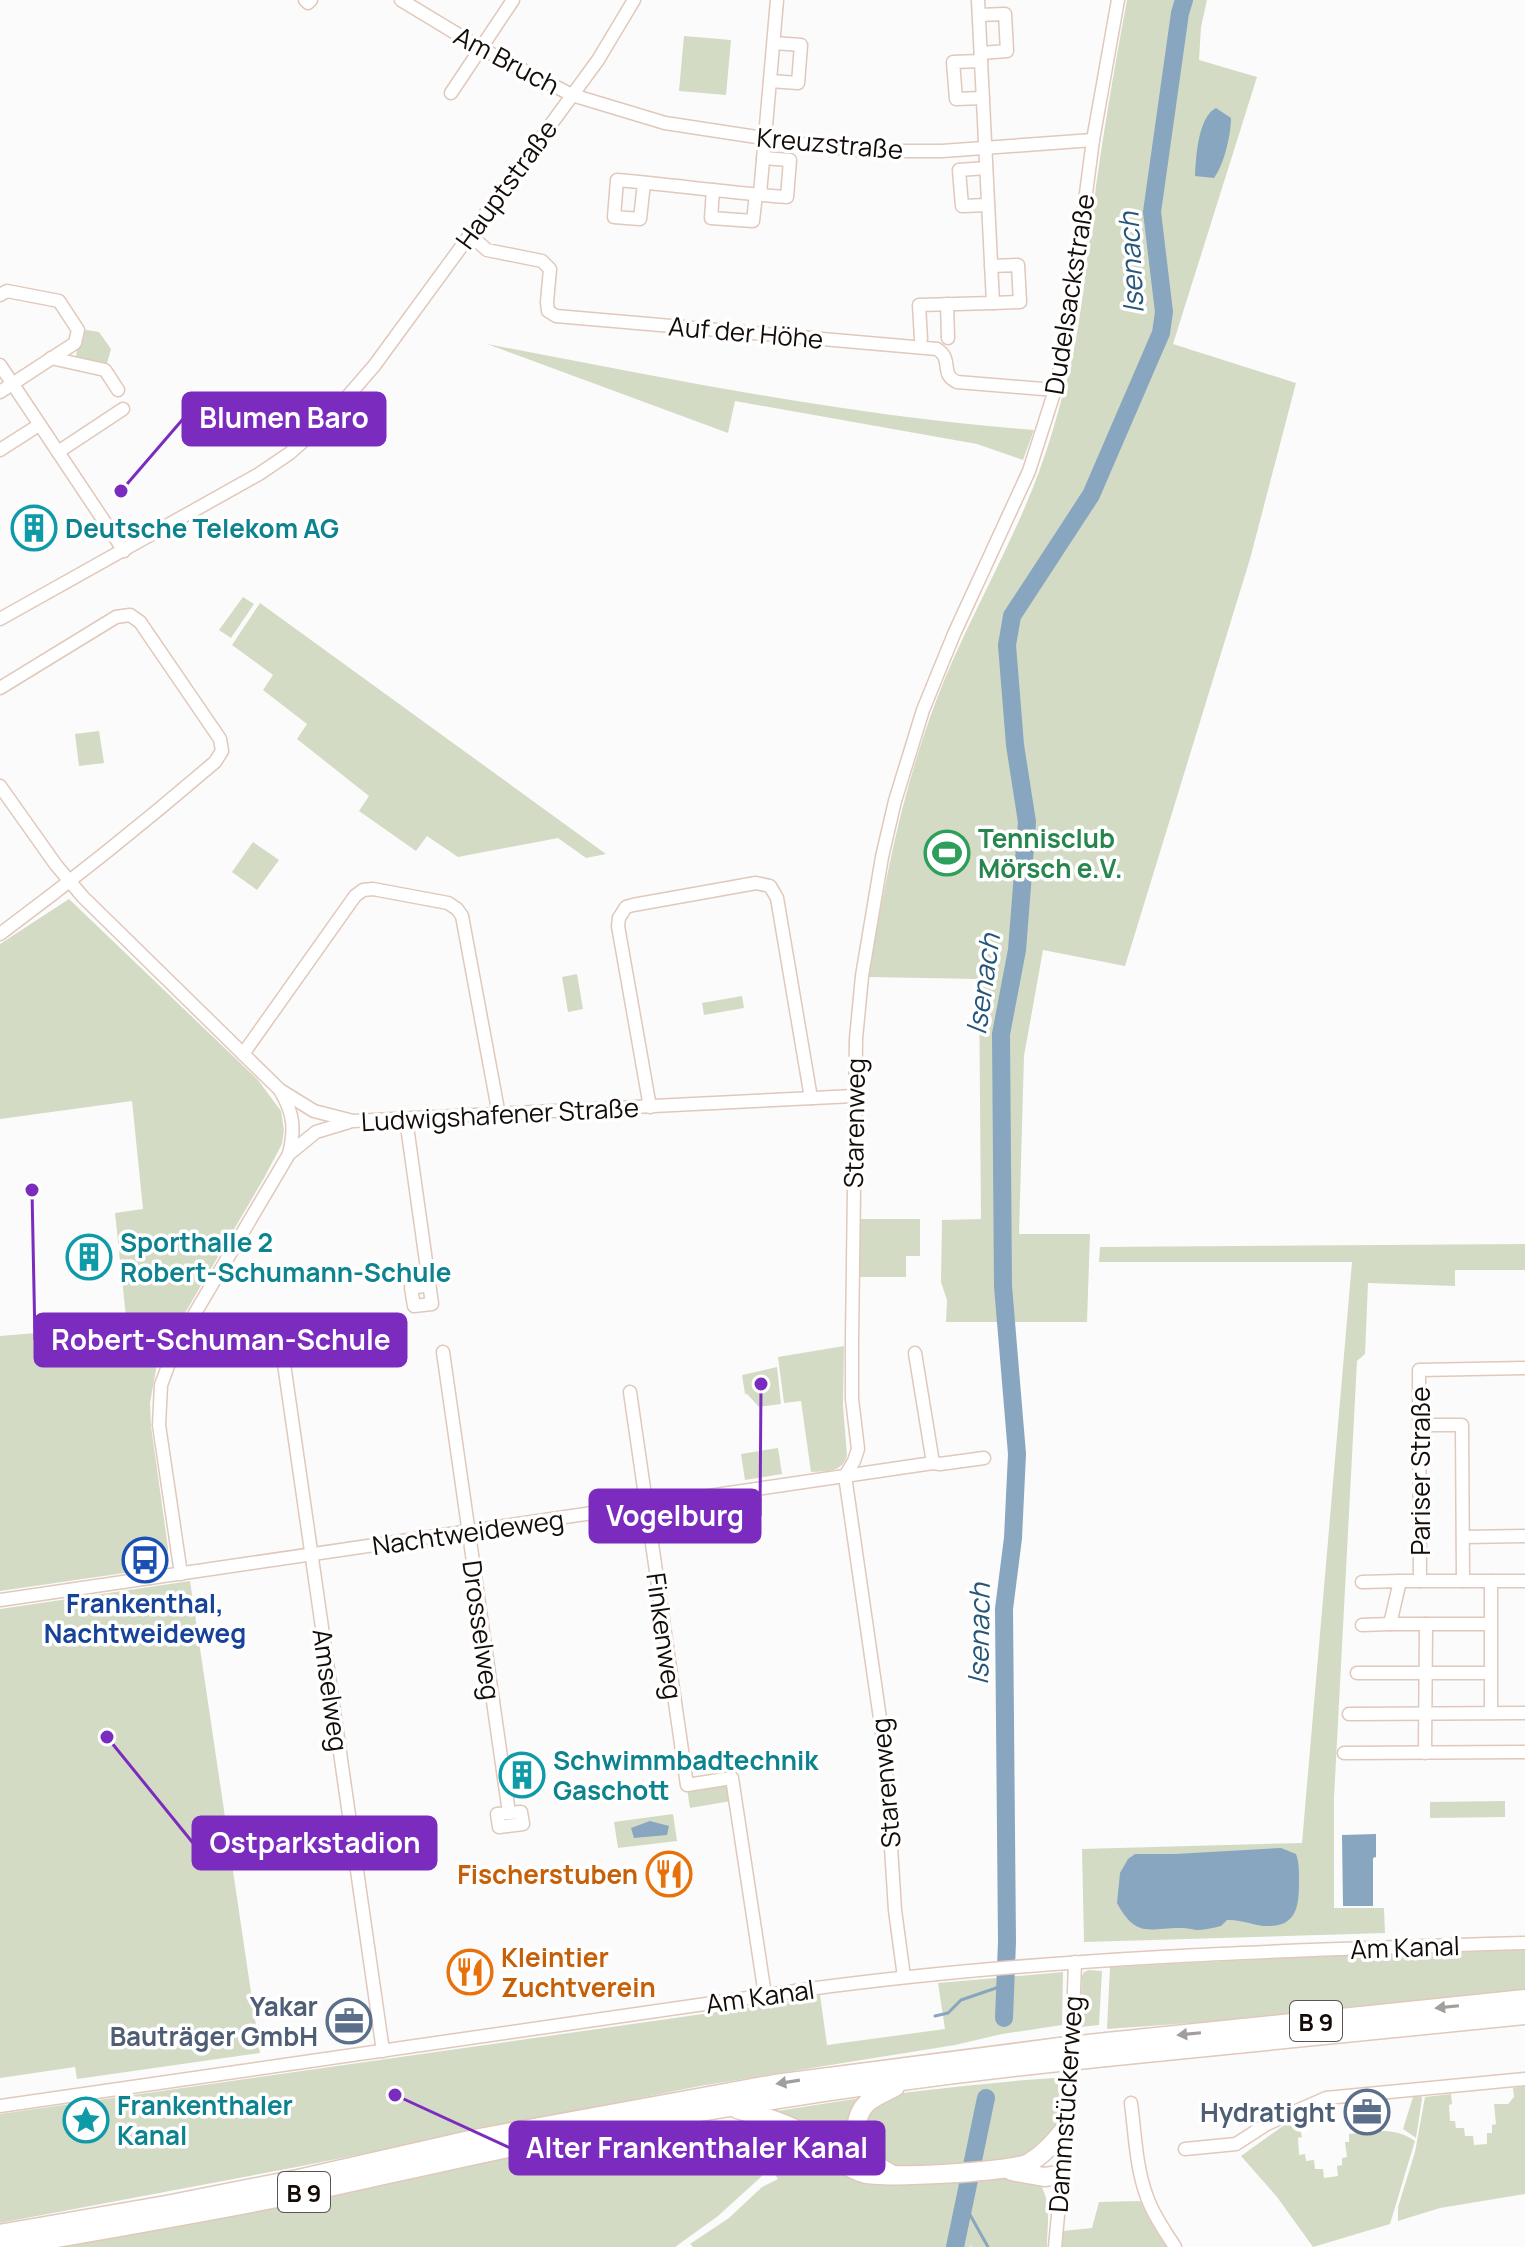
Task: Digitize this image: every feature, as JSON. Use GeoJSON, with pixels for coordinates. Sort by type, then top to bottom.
{"type":"FeatureCollection","features":[{"type":"Feature","properties":{"kind":"highway","name":"B 9"},"geometry":{"type":"LineString","coordinates":[[4,2235],[298,2179],[474,2139],[775,2084],[1107,2049],[1525,1999]]}},
{"type":"Feature","properties":{"kind":"highway","name":"B 9"},"geometry":{"type":"LineString","coordinates":[[1107,2049],[1525,2015]]}},
{"type":"Feature","properties":{"kind":"highway","name":"B 9"},"geometry":{"type":"LineString","coordinates":[[4,2235],[242,2204],[557,2138],[731,2106],[1059,2054]]}},
{"type":"Feature","properties":{"kind":"highway","name":"B 9"},"geometry":{"type":"LineString","coordinates":[[893,2175],[867,2159],[860,2149],[856,2139],[857,2118],[869,2101],[909,2080]]}},
{"type":"Feature","properties":{"kind":"highway"},"geometry":{"type":"LineString","coordinates":[[731,2106],[794,2129],[842,2162],[861,2172],[878,2176],[989,2170],[1027,2164],[1048,2166],[1060,2175]]}},
{"type":"Feature","properties":{"kind":"highway"},"geometry":{"type":"LineString","coordinates":[[1027,2164],[1048,2149],[1065,2129]]}},
{"type":"Feature","properties":{"kind":"highway"},"geometry":{"type":"LineString","coordinates":[[989,2170],[1044,2177],[1060,2175]]}},
{"type":"Feature","properties":{"kind":"street","name":"Am Bruch"},"geometry":{"type":"LineString","coordinates":[[401,0],[482,49],[572,95]]}},
{"type":"Feature","properties":{"kind":"street"},"geometry":{"type":"LineString","coordinates":[[451,93],[513,0]]}},
{"type":"Feature","properties":{"kind":"street","name":"Hauptstraße"},"geometry":{"type":"LineString","coordinates":[[0,619],[259,474],[290,453],[328,419],[374,366],[598,60],[634,0]]}},
{"type":"Feature","properties":{"kind":"street"},"geometry":{"type":"LineString","coordinates":[[713,190],[711,218],[753,221],[763,158],[777,0]]}},
{"type":"Feature","properties":{"kind":"street"},"geometry":{"type":"LineString","coordinates":[[978,0],[993,303]]}},
{"type":"Feature","properties":{"kind":"street","name":"Dudelsackstraße"},"geometry":{"type":"LineString","coordinates":[[895,801],[923,710],[954,634],[1029,471],[1055,390],[1068,331],[1093,140],[1118,0]]}},
{"type":"Feature","properties":{"kind":"street"},"geometry":{"type":"LineString","coordinates":[[979,15],[1005,14],[1007,51],[953,62],[956,99],[983,98]]}},
{"type":"Feature","properties":{"kind":"street"},"geometry":{"type":"LineString","coordinates":[[770,81],[798,83],[801,45],[774,43]]}},
{"type":"Feature","properties":{"kind":"street","name":"Kreuzstraße"},"geometry":{"type":"LineString","coordinates":[[572,95],[665,123],[868,151],[942,151],[1093,140]]}},
{"type":"Feature","properties":{"kind":"street"},"geometry":{"type":"LineString","coordinates":[[644,183],[787,197],[790,160],[763,158]]}},
{"type":"Feature","properties":{"kind":"street"},"geometry":{"type":"LineString","coordinates":[[986,168],[959,170],[962,206],[988,205]]}},
{"type":"Feature","properties":{"kind":"street","name":"Auf der Höhe"},"geometry":{"type":"LineString","coordinates":[[469,234],[487,250],[542,261],[550,269],[548,311],[556,316],[937,349],[944,353],[947,360],[946,374],[957,382],[1055,390]]}},
{"type":"Feature","properties":{"kind":"street"},"geometry":{"type":"LineString","coordinates":[[921,339],[919,305],[1020,302],[1018,265],[991,266]]}},
{"type":"Feature","properties":{"kind":"street"},"geometry":{"type":"LineString","coordinates":[[0,295],[7,291],[59,301],[78,330],[71,363]]}},
{"type":"Feature","properties":{"kind":"street"},"geometry":{"type":"LineString","coordinates":[[947,304],[948,338]]}},
{"type":"Feature","properties":{"kind":"street"},"geometry":{"type":"LineString","coordinates":[[0,392],[75,343]]}},
{"type":"Feature","properties":{"kind":"street"},"geometry":{"type":"LineString","coordinates":[[51,358],[105,370],[118,390]]}},
{"type":"Feature","properties":{"kind":"street"},"geometry":{"type":"LineString","coordinates":[[0,365],[124,551]]}},
{"type":"Feature","properties":{"kind":"street"},"geometry":{"type":"LineString","coordinates":[[58,452],[123,409]]}},
{"type":"Feature","properties":{"kind":"street"},"geometry":{"type":"LineString","coordinates":[[0,450],[39,425]]}},
{"type":"Feature","properties":{"kind":"street"},"geometry":{"type":"LineString","coordinates":[[0,688],[116,617],[130,615],[140,622],[220,739],[222,751],[215,762],[70,882],[0,934]]}},
{"type":"Feature","properties":{"kind":"street","name":"Ludwigshafener Straße"},"geometry":{"type":"LineString","coordinates":[[0,786],[70,882],[280,1090],[314,1111],[353,1121],[854,1096]]}},
{"type":"Feature","properties":{"kind":"street","name":"Starenweg"},"geometry":{"type":"LineString","coordinates":[[858,1449],[852,1385],[856,1039],[862,976],[895,801]]}},
{"type":"Feature","properties":{"kind":"street"},"geometry":{"type":"LineString","coordinates":[[650,1107],[619,918],[626,907],[633,905],[756,883],[770,886],[777,898],[811,1098]]}},
{"type":"Feature","properties":{"kind":"street"},"geometry":{"type":"LineString","coordinates":[[243,1054],[355,896],[363,890],[373,889],[448,903],[462,916],[499,1115]]}},
{"type":"Feature","properties":{"kind":"street"},"geometry":{"type":"LineString","coordinates":[[181,1574],[159,1425],[161,1385],[175,1347],[289,1154],[294,1122],[280,1090]]}},
{"type":"Feature","properties":{"kind":"street"},"geometry":{"type":"LineString","coordinates":[[406,1119],[429,1285]]}},
{"type":"Feature","properties":{"kind":"street"},"geometry":{"type":"LineString","coordinates":[[289,1154],[316,1132],[353,1121]]}},
{"type":"Feature","properties":{"kind":"street","name":"Amselweg"},"geometry":{"type":"LineString","coordinates":[[279,1329],[383,2051]]}},
{"type":"Feature","properties":{"kind":"street","name":"Drosselweg"},"geometry":{"type":"LineString","coordinates":[[443,1352],[509,1813]]}},
{"type":"Feature","properties":{"kind":"street"},"geometry":{"type":"LineString","coordinates":[[915,1353],[933,1463]]}},
{"type":"Feature","properties":{"kind":"street","name":"Pariser Straße"},"geometry":{"type":"LineString","coordinates":[[1420,1581],[1419,1370],[1525,1368]]}},
{"type":"Feature","properties":{"kind":"street","name":"Finkenweg"},"geometry":{"type":"LineString","coordinates":[[630,1392],[687,1785],[732,1778],[765,1995]]}},
{"type":"Feature","properties":{"kind":"street"},"geometry":{"type":"LineString","coordinates":[[1419,1425],[1462,1425],[1463,1581]]}},
{"type":"Feature","properties":{"kind":"street"},"geometry":{"type":"LineString","coordinates":[[858,1449],[868,1462],[883,1470]]}},
{"type":"Feature","properties":{"kind":"street"},"geometry":{"type":"LineString","coordinates":[[845,1476],[858,1449]]}},
{"type":"Feature","properties":{"kind":"street","name":"Nachtweideweg"},"geometry":{"type":"LineString","coordinates":[[0,1600],[883,1470],[984,1458]]}},
{"type":"Feature","properties":{"kind":"street","name":"Starenweg"},"geometry":{"type":"LineString","coordinates":[[845,1476],[885,1753],[895,1910],[904,1977]]}},
{"type":"Feature","properties":{"kind":"street"},"geometry":{"type":"LineString","coordinates":[[1463,1537],[1525,1536]]}},
{"type":"Feature","properties":{"kind":"street"},"geometry":{"type":"LineString","coordinates":[[1390,1624],[1400,1581]]}},
{"type":"Feature","properties":{"kind":"street"},"geometry":{"type":"LineString","coordinates":[[1491,1581],[1491,1713]]}},
{"type":"Feature","properties":{"kind":"street","name":"Pariser Straße"},"geometry":{"type":"LineString","coordinates":[[1362,1582],[1525,1581]]}},
{"type":"Feature","properties":{"kind":"street"},"geometry":{"type":"LineString","coordinates":[[1425,1753],[1426,1624]]}},
{"type":"Feature","properties":{"kind":"street"},"geometry":{"type":"LineString","coordinates":[[1362,1625],[1490,1624]]}},
{"type":"Feature","properties":{"kind":"street"},"geometry":{"type":"LineString","coordinates":[[1357,1673],[1490,1673]]}},
{"type":"Feature","properties":{"kind":"street"},"geometry":{"type":"LineString","coordinates":[[1349,1714],[1525,1713]]}},
{"type":"Feature","properties":{"kind":"street"},"geometry":{"type":"LineString","coordinates":[[1344,1753],[1525,1752]]}},
{"type":"Feature","properties":{"kind":"street","name":"Am Kanal"},"geometry":{"type":"LineString","coordinates":[[0,2106],[904,1977],[1075,1962],[1525,1943]]}},
{"type":"Feature","properties":{"kind":"street","name":"Dammstückerweg"},"geometry":{"type":"LineString","coordinates":[[1055,2247],[1071,2076],[1075,1962]]}},
{"type":"Feature","properties":{"kind":"street"},"geometry":{"type":"LineString","coordinates":[[1185,2149],[1236,2144],[1267,2124],[1326,2098],[1525,2079]]}},
{"type":"Feature","properties":{"kind":"street"},"geometry":{"type":"LineString","coordinates":[[1131,2103],[1145,2194],[1175,2247]]}},
{"type":"Feature","properties":{"kind":"green space"},"geometry":{"type":"Polygon","coordinates":[[[1127,0],[1207,0],[1199,60],[1257,77],[1173,344],[1296,383],[1250,559],[1125,966],[1043,950],[1024,1056],[1019,1234],[1090,1234],[1087,1322],[946,1322],[947,1300],[941,1282],[942,1220],[981,1219],[979,979],[869,977],[895,838],[924,735],[948,672],[1028,499],[1046,451],[1069,371],[1082,302],[1104,131],[1127,0]]]}},
{"type":"Feature","properties":{"kind":"green space"},"geometry":{"type":"Polygon","coordinates":[[[684,36],[731,40],[726,95],[679,91],[684,36]]]}},
{"type":"Feature","properties":{"kind":"green space"},"geometry":{"type":"Polygon","coordinates":[[[81,329],[99,332],[111,349],[106,367],[78,360],[81,329]]]}},
{"type":"Feature","properties":{"kind":"green space"},"geometry":{"type":"Polygon","coordinates":[[[487,344],[828,406],[1034,430],[1023,460],[977,444],[735,401],[728,433],[487,344]]]}},
{"type":"Feature","properties":{"kind":"green space"},"geometry":{"type":"Polygon","coordinates":[[[243,597],[254,604],[231,638],[219,630],[243,597]]]}},
{"type":"Feature","properties":{"kind":"green space"},"geometry":{"type":"Polygon","coordinates":[[[260,603],[606,854],[586,858],[558,838],[458,857],[427,836],[416,851],[359,811],[369,796],[297,739],[307,724],[263,690],[273,675],[232,645],[260,603]]]}},
{"type":"Feature","properties":{"kind":"green space"},"geometry":{"type":"Polygon","coordinates":[[[99,731],[104,763],[79,766],[75,734],[99,731]]]}},
{"type":"Feature","properties":{"kind":"green space"},"geometry":{"type":"Polygon","coordinates":[[[253,842],[279,860],[257,890],[232,872],[253,842]]]}},
{"type":"Feature","properties":{"kind":"green space"},"geometry":{"type":"Polygon","coordinates":[[[69,899],[258,1080],[281,1111],[284,1130],[282,1144],[185,1313],[126,1317],[115,1213],[143,1209],[132,1101],[0,1119],[0,944],[69,899]]]}},
{"type":"Feature","properties":{"kind":"green space"},"geometry":{"type":"Polygon","coordinates":[[[577,974],[583,1009],[568,1012],[562,977],[577,974]]]}},
{"type":"Feature","properties":{"kind":"green space"},"geometry":{"type":"Polygon","coordinates":[[[742,996],[744,1008],[704,1015],[702,1003],[742,996]]]}},
{"type":"Feature","properties":{"kind":"green space"},"geometry":{"type":"Polygon","coordinates":[[[860,1219],[920,1219],[920,1256],[906,1256],[906,1277],[860,1277],[860,1219]]]}},
{"type":"Feature","properties":{"kind":"green space"},"geometry":{"type":"Polygon","coordinates":[[[1525,1244],[1525,1270],[1455,1270],[1455,1286],[1368,1283],[1365,1354],[1357,1361],[1334,1798],[1334,1908],[1384,1908],[1385,1933],[1084,1942],[1082,1849],[1302,1843],[1352,1262],[1099,1262],[1100,1247],[1525,1244]]]}},
{"type":"Feature","properties":{"kind":"green space"},"geometry":{"type":"Polygon","coordinates":[[[180,1321],[157,1364],[150,1403],[168,1548],[164,1561],[152,1569],[0,1591],[0,1336],[180,1321]]]}},
{"type":"Feature","properties":{"kind":"green space"},"geometry":{"type":"Polygon","coordinates":[[[844,1346],[843,1405],[847,1456],[837,1468],[811,1472],[801,1401],[784,1403],[778,1357],[844,1346]]]}},
{"type":"Feature","properties":{"kind":"green space"},"geometry":{"type":"Polygon","coordinates":[[[777,1367],[781,1404],[759,1407],[745,1394],[742,1375],[777,1367]]]}},
{"type":"Feature","properties":{"kind":"green space"},"geometry":{"type":"Polygon","coordinates":[[[778,1448],[782,1474],[745,1480],[741,1454],[778,1448]]]}},
{"type":"Feature","properties":{"kind":"green space"},"geometry":{"type":"Polygon","coordinates":[[[190,1581],[260,2053],[77,2079],[75,2067],[0,2078],[0,1609],[190,1581]]]}},
{"type":"Feature","properties":{"kind":"green space"},"geometry":{"type":"Polygon","coordinates":[[[728,1783],[731,1801],[690,1808],[687,1789],[728,1783]]]}},
{"type":"Feature","properties":{"kind":"green space"},"geometry":{"type":"Polygon","coordinates":[[[1505,1801],[1505,1817],[1430,1818],[1430,1802],[1505,1801]]]}},
{"type":"Feature","properties":{"kind":"green space"},"geometry":{"type":"Polygon","coordinates":[[[673,1814],[677,1841],[618,1848],[614,1822],[673,1814]]]}},
{"type":"Feature","properties":{"kind":"green space"},"geometry":{"type":"Polygon","coordinates":[[[1523,1946],[1525,1990],[1520,1992],[1289,2016],[1107,2029],[1110,1967],[1523,1946]]]}},
{"type":"Feature","properties":{"kind":"green space"},"geometry":{"type":"Polygon","coordinates":[[[1089,1970],[1102,1971],[1099,2025],[1080,2027],[1082,1976],[1089,1970]]]}},
{"type":"Feature","properties":{"kind":"green space"},"geometry":{"type":"Polygon","coordinates":[[[1063,1972],[1062,2025],[700,2086],[0,2223],[0,2114],[820,1995],[827,2045],[945,2029],[938,1983],[1063,1972]]]}},
{"type":"Feature","properties":{"kind":"green space"},"geometry":{"type":"Polygon","coordinates":[[[1055,2078],[1060,2096],[1053,2132],[1044,2146],[1016,2161],[891,2168],[880,2164],[865,2147],[862,2125],[865,2114],[871,2105],[881,2099],[913,2092],[1055,2078]]]}},
{"type":"Feature","properties":{"kind":"green space"},"geometry":{"type":"Polygon","coordinates":[[[1525,2086],[1525,2194],[1440,2208],[1398,2221],[1398,2207],[1415,2152],[1425,2097],[1451,2094],[1450,2121],[1455,2121],[1456,2128],[1464,2128],[1465,2136],[1473,2136],[1474,2145],[1487,2144],[1487,2133],[1492,2133],[1492,2125],[1496,2124],[1494,2104],[1508,2104],[1514,2097],[1513,2088],[1525,2086]]]}},
{"type":"Feature","properties":{"kind":"green space"},"geometry":{"type":"Polygon","coordinates":[[[1421,2096],[1416,2138],[1403,2129],[1413,2097],[1421,2096]]]}},
{"type":"Feature","properties":{"kind":"green space"},"geometry":{"type":"Polygon","coordinates":[[[867,2097],[854,2114],[872,2169],[764,2113],[867,2097]]]}},
{"type":"Feature","properties":{"kind":"green space"},"geometry":{"type":"Polygon","coordinates":[[[1297,2116],[1302,2137],[1298,2138],[1299,2155],[1305,2154],[1306,2161],[1314,2160],[1315,2169],[1323,2169],[1324,2178],[1338,2176],[1337,2166],[1342,2165],[1342,2158],[1347,2157],[1345,2142],[1349,2142],[1349,2134],[1391,2132],[1415,2141],[1390,2224],[1313,2247],[1277,2197],[1241,2156],[1297,2116]]]}},
{"type":"Feature","properties":{"kind":"green space"},"geometry":{"type":"Polygon","coordinates":[[[747,2121],[791,2133],[849,2175],[999,2175],[1040,2184],[1047,2207],[1047,2247],[693,2247],[690,2244],[729,2218],[762,2187],[778,2179],[771,2169],[790,2153],[780,2140],[765,2137],[758,2147],[762,2176],[718,2216],[675,2247],[53,2247],[476,2163],[669,2129],[747,2121]]]}},
{"type":"Feature","properties":{"kind":"green space"},"geometry":{"type":"Polygon","coordinates":[[[1140,2201],[1169,2247],[1062,2247],[1063,2231],[1092,2228],[1099,2202],[1140,2201]]]}},
{"type":"Feature","properties":{"kind":"water"},"geometry":{"type":"Polygon","coordinates":[[[1216,108],[1231,118],[1224,158],[1214,178],[1195,176],[1202,128],[1216,108]]]}},
{"type":"Feature","properties":{"kind":"water"},"geometry":{"type":"Polygon","coordinates":[[[650,1821],[669,1826],[667,1835],[634,1838],[631,1828],[650,1821]]]}},
{"type":"Feature","properties":{"kind":"water"},"geometry":{"type":"Polygon","coordinates":[[[1376,1834],[1373,1906],[1343,1906],[1342,1835],[1376,1834]]]}},
{"type":"Feature","properties":{"kind":"water"},"geometry":{"type":"Polygon","coordinates":[[[1281,1848],[1296,1854],[1299,1887],[1296,1910],[1280,1925],[1265,1926],[1227,1920],[1221,1926],[1202,1930],[1145,1929],[1131,1922],[1117,1903],[1120,1873],[1135,1854],[1281,1848]]]}},
{"type":"Feature","properties":{"kind":"waterway","name":"Isenach"},"geometry":{"type":"LineString","coordinates":[[1004,2018],[1007,1942],[1004,1609],[1013,1538],[1017,1454],[1003,1286],[1001,1034],[1017,950],[1027,822],[1015,745],[1007,645],[1012,616],[1091,495],[1161,333],[1164,312],[1152,212],[1184,0]]}},
{"type":"Feature","properties":{"kind":"waterway"},"geometry":{"type":"LineString","coordinates":[[935,2016],[948,2013],[961,2000],[1005,1985]]}},
{"type":"Feature","properties":{"kind":"waterway","name":"Isenach"},"geometry":{"type":"LineString","coordinates":[[955,2247],[986,2098]]}},
{"type":"Feature","properties":{"kind":"waterway"},"geometry":{"type":"LineString","coordinates":[[964,2204],[988,2247]]}},
{"type":"Feature","properties":{"kind":"place","name":"Blumen Baro"},"geometry":{"type":"Point","coordinates":[121,491]}},
{"type":"Feature","properties":{"kind":"place","name":"Deutsche Telekom AG"},"geometry":{"type":"Point","coordinates":[34,528]}},
{"type":"Feature","properties":{"kind":"place","name":"Tennisclub Mörsch e.V."},"geometry":{"type":"Point","coordinates":[947,853]}},
{"type":"Feature","properties":{"kind":"place","name":"Robert-Schuman-Schule"},"geometry":{"type":"Point","coordinates":[32,1190]}},
{"type":"Feature","properties":{"kind":"place","name":"Sporthalle 2 Robert-Schumann-Schule"},"geometry":{"type":"Point","coordinates":[89,1257]}},
{"type":"Feature","properties":{"kind":"place","name":"Vogelburg"},"geometry":{"type":"Point","coordinates":[761,1384]}},
{"type":"Feature","properties":{"kind":"place","name":"Frankenthal, Nachtweideweg"},"geometry":{"type":"Point","coordinates":[145,1560]}},
{"type":"Feature","properties":{"kind":"place","name":"Ostparkstadion"},"geometry":{"type":"Point","coordinates":[107,1737]}},
{"type":"Feature","properties":{"kind":"place","name":"Schwimmbadtechnik Gaschott"},"geometry":{"type":"Point","coordinates":[522,1775]}},
{"type":"Feature","properties":{"kind":"place","name":"Fischerstuben"},"geometry":{"type":"Point","coordinates":[669,1874]}},
{"type":"Feature","properties":{"kind":"place","name":"Kleintier Zuchtverein"},"geometry":{"type":"Point","coordinates":[470,1972]}},
{"type":"Feature","properties":{"kind":"place","name":"Yakar Bauträger GmbH"},"geometry":{"type":"Point","coordinates":[349,2021]}},
{"type":"Feature","properties":{"kind":"place","name":"Alter Frankenthaler Kanal"},"geometry":{"type":"Point","coordinates":[395,2095]}},
{"type":"Feature","properties":{"kind":"place","name":"Hydratight"},"geometry":{"type":"Point","coordinates":[1367,2112]}},
{"type":"Feature","properties":{"kind":"place","name":"Frankenthaler Kanal"},"geometry":{"type":"Point","coordinates":[86,2120]}}]}
